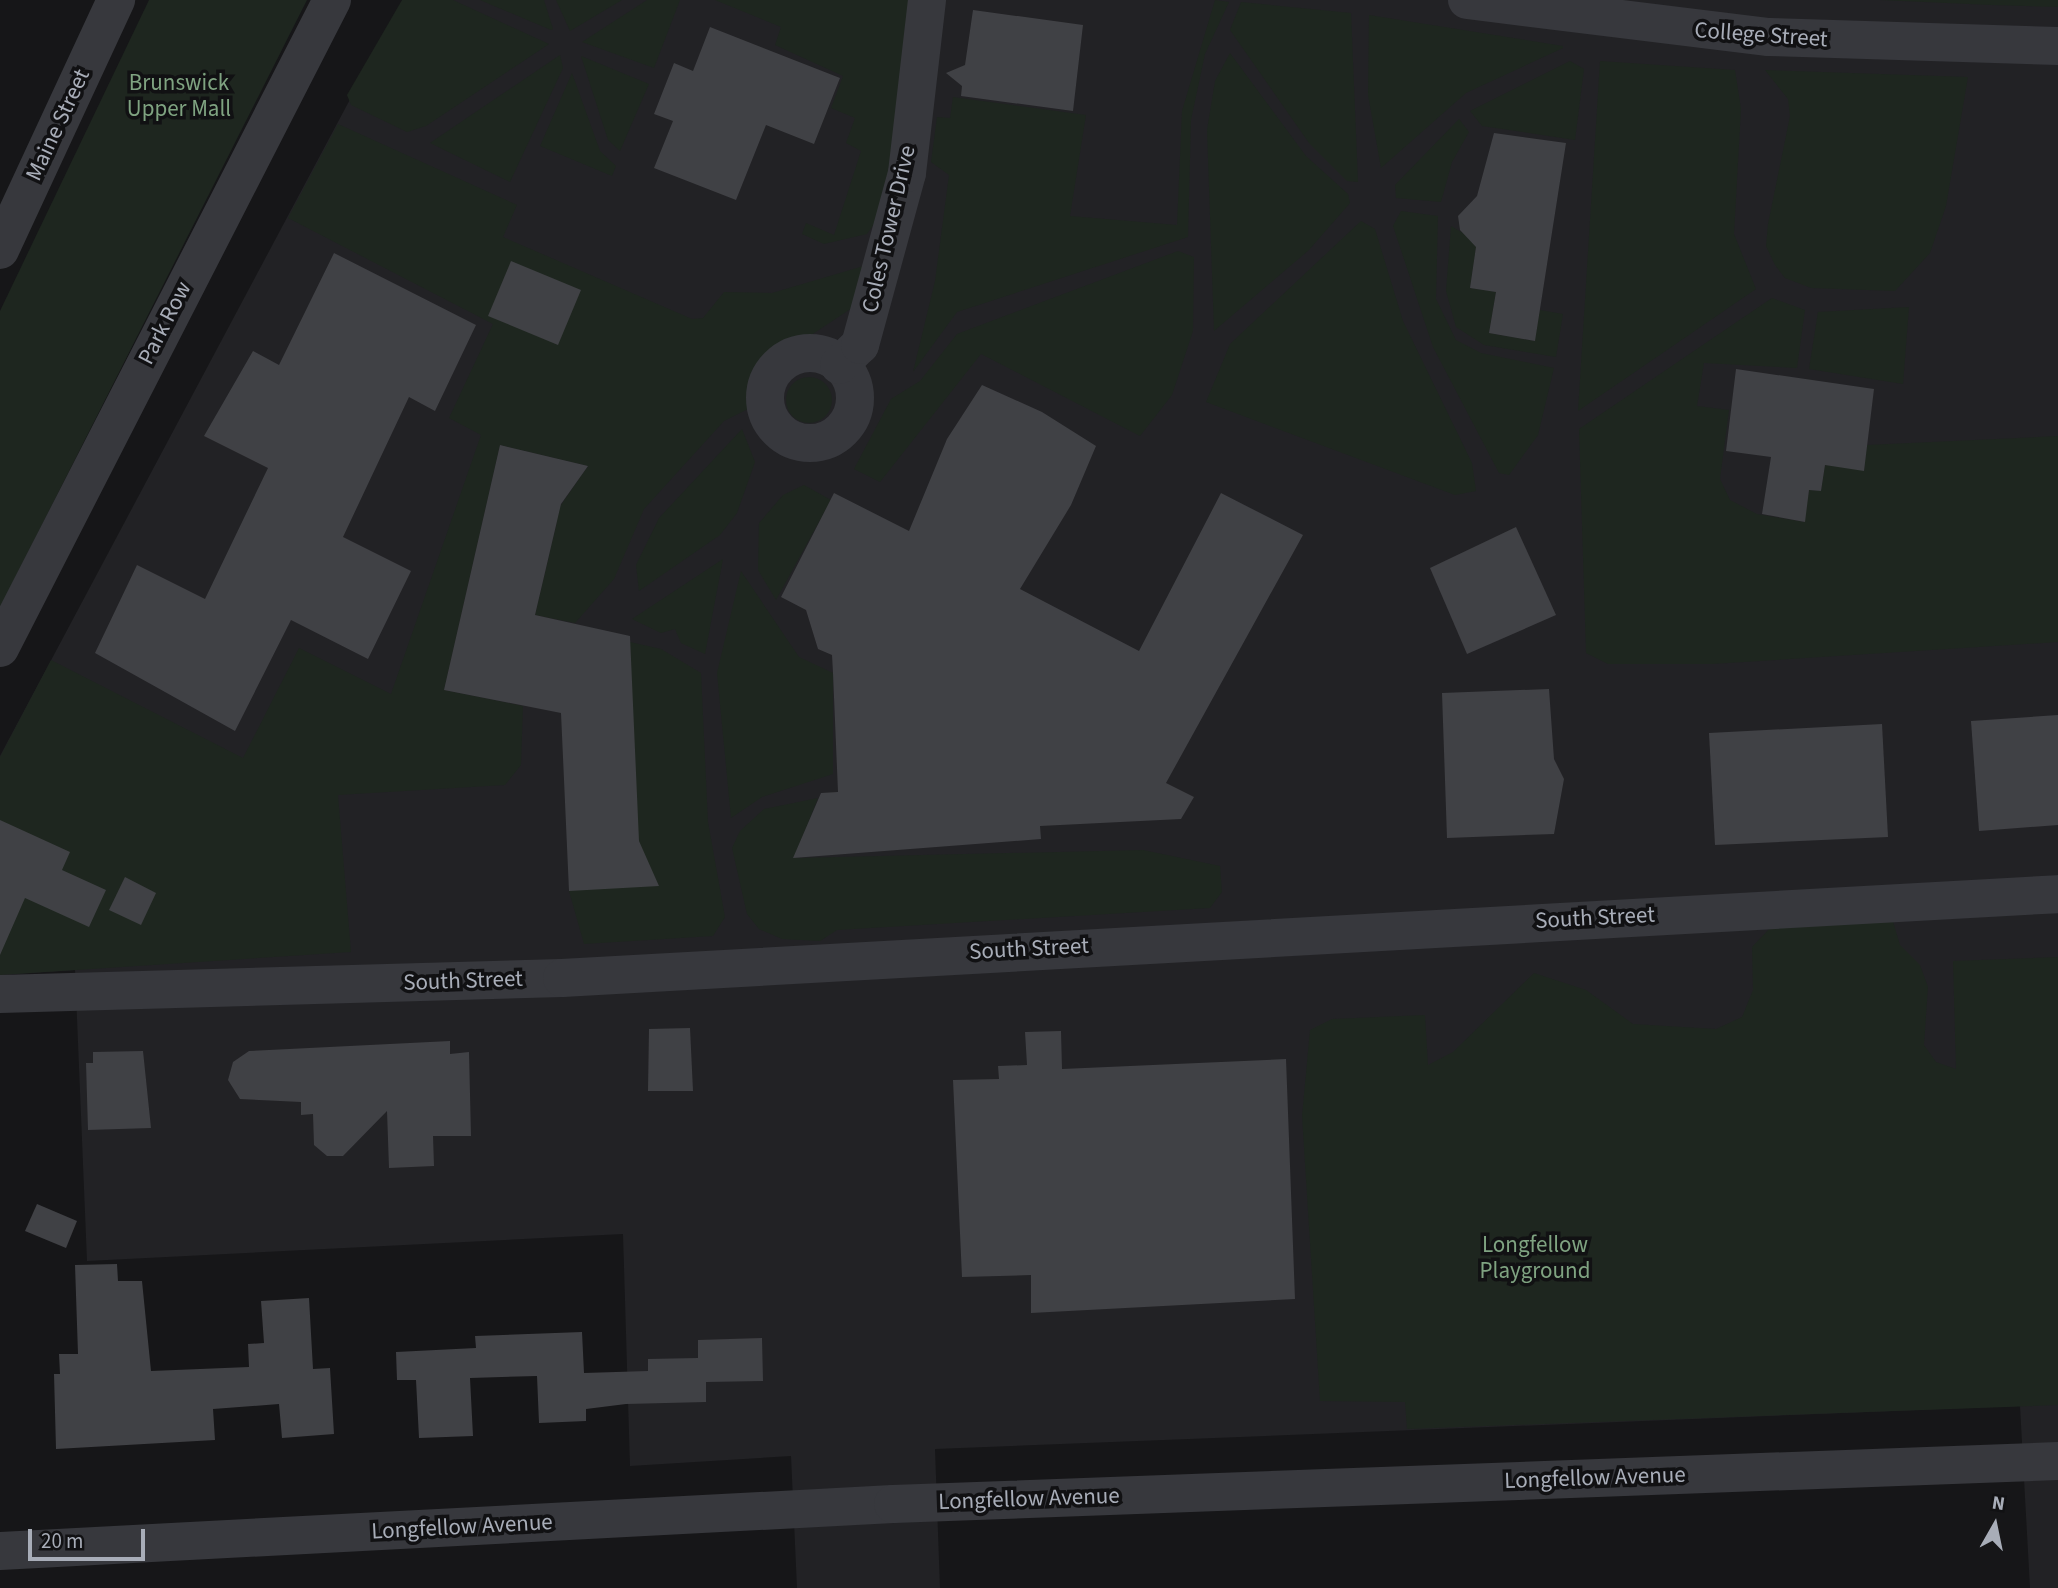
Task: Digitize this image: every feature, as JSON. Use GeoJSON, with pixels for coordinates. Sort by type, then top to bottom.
{"type":"FeatureCollection","features":[{"type":"Feature","properties":{"kind":"street","name":"Maine Street"},"geometry":{"type":"LineString","coordinates":[[0,250],[116,0]]}},
{"type":"Feature","properties":{"kind":"street","name":"Park Row"},"geometry":{"type":"LineString","coordinates":[[0,648],[332,0]]}},
{"type":"Feature","properties":{"kind":"street","name":"Coles Tower Drive"},"geometry":{"type":"LineString","coordinates":[[839,365],[860,345],[907,173],[927,0]]}},
{"type":"Feature","properties":{"kind":"street","name":"College Street"},"geometry":{"type":"LineString","coordinates":[[1467,0],[2058,46]]}},
{"type":"Feature","properties":{"kind":"street","name":"South Street"},"geometry":{"type":"LineString","coordinates":[[0,994],[562,978],[2058,894]]}},
{"type":"Feature","properties":{"kind":"street","name":"Longfellow Avenue"},"geometry":{"type":"LineString","coordinates":[[0,1551],[893,1504],[2058,1461]]}},
{"type":"Feature","properties":{"kind":"shaded area"},"geometry":{"type":"Polygon","coordinates":[[[403,0],[2058,0],[2058,1588],[2030,1588],[2020,1406],[935,1449],[940,1588],[797,1588],[791,1456],[630,1466],[623,1234],[87,1261],[75,970],[0,975],[0,756],[403,0]]]}},
{"type":"Feature","properties":{"kind":"green space","name":"Brunswick Upper Mall"},"geometry":{"type":"Polygon","coordinates":[[[149,0],[307,0],[0,608],[0,311],[149,0]]]}},
{"type":"Feature","properties":{"kind":"green space"},"geometry":{"type":"Polygon","coordinates":[[[402,0],[453,0],[549,44],[426,126],[407,132],[351,105],[347,95],[402,0]]]}},
{"type":"Feature","properties":{"kind":"green space"},"geometry":{"type":"Polygon","coordinates":[[[480,0],[544,0],[553,29],[551,30],[480,0]]]}},
{"type":"Feature","properties":{"kind":"green space"},"geometry":{"type":"Polygon","coordinates":[[[556,0],[622,0],[570,31],[556,0]]]}},
{"type":"Feature","properties":{"kind":"green space"},"geometry":{"type":"Polygon","coordinates":[[[647,0],[680,0],[654,68],[582,42],[647,0]]]}},
{"type":"Feature","properties":{"kind":"green space"},"geometry":{"type":"Polygon","coordinates":[[[715,0],[911,0],[884,210],[867,234],[824,244],[802,234],[806,223],[834,235],[861,151],[846,143],[855,118],[831,108],[843,76],[775,45],[781,27],[715,0]]]}},
{"type":"Feature","properties":{"kind":"green space"},"geometry":{"type":"Polygon","coordinates":[[[1215,0],[1229,2],[1205,54],[1191,120],[1188,237],[957,312],[913,372],[935,281],[949,175],[931,162],[937,117],[950,118],[953,97],[1086,115],[1070,216],[1177,225],[1182,111],[1215,0]]]}},
{"type":"Feature","properties":{"kind":"green space"},"geometry":{"type":"Polygon","coordinates":[[[1880,0],[2058,0],[2058,7],[1991,5],[1880,0]]]}},
{"type":"Feature","properties":{"kind":"green space"},"geometry":{"type":"Polygon","coordinates":[[[1241,2],[1351,13],[1358,182],[1347,181],[1309,143],[1230,30],[1241,2]]]}},
{"type":"Feature","properties":{"kind":"green space"},"geometry":{"type":"Polygon","coordinates":[[[1369,15],[1563,48],[1466,93],[1381,168],[1368,95],[1369,15]]]}},
{"type":"Feature","properties":{"kind":"green space"},"geometry":{"type":"Polygon","coordinates":[[[1230,53],[1306,156],[1348,194],[1350,203],[1309,250],[1214,331],[1207,130],[1215,81],[1230,53]]]}},
{"type":"Feature","properties":{"kind":"green space"},"geometry":{"type":"Polygon","coordinates":[[[560,55],[563,68],[510,182],[430,143],[560,55]]]}},
{"type":"Feature","properties":{"kind":"green space"},"geometry":{"type":"Polygon","coordinates":[[[581,56],[649,84],[620,151],[608,140],[581,56]]]}},
{"type":"Feature","properties":{"kind":"green space"},"geometry":{"type":"Polygon","coordinates":[[[1570,61],[1584,69],[1575,140],[1482,126],[1470,111],[1570,61]]]}},
{"type":"Feature","properties":{"kind":"green space"},"geometry":{"type":"Polygon","coordinates":[[[1600,61],[1735,70],[1741,109],[1734,234],[1756,289],[1578,411],[1600,61]]]}},
{"type":"Feature","properties":{"kind":"green space"},"geometry":{"type":"Polygon","coordinates":[[[1765,70],[1968,77],[1946,206],[1930,253],[1895,291],[1811,288],[1785,278],[1775,265],[1766,246],[1768,224],[1790,116],[1788,99],[1765,70]]]}},
{"type":"Feature","properties":{"kind":"green space"},"geometry":{"type":"Polygon","coordinates":[[[572,73],[600,151],[616,166],[612,176],[540,146],[572,73]]]}},
{"type":"Feature","properties":{"kind":"green space"},"geometry":{"type":"Polygon","coordinates":[[[1459,119],[1469,132],[1452,162],[1441,202],[1396,198],[1395,185],[1459,119]]]}},
{"type":"Feature","properties":{"kind":"green space"},"geometry":{"type":"Polygon","coordinates":[[[338,124],[517,205],[503,237],[692,319],[703,318],[724,292],[772,293],[867,265],[852,308],[763,367],[754,406],[724,421],[644,509],[614,579],[575,623],[535,615],[557,522],[550,521],[588,466],[500,445],[444,690],[523,706],[521,765],[505,785],[338,795],[351,952],[0,975],[0,757],[51,660],[243,758],[299,648],[391,694],[481,435],[449,418],[493,324],[288,218],[338,124]]]}},
{"type":"Feature","properties":{"kind":"green space"},"geometry":{"type":"Polygon","coordinates":[[[1401,211],[1438,216],[1436,299],[1456,340],[1481,353],[1554,368],[1538,435],[1509,475],[1499,473],[1433,347],[1393,226],[1401,211]]]}},
{"type":"Feature","properties":{"kind":"green space"},"geometry":{"type":"Polygon","coordinates":[[[1361,221],[1375,229],[1403,321],[1472,463],[1476,491],[1455,495],[1206,402],[1230,344],[1361,221]]]}},
{"type":"Feature","properties":{"kind":"green space"},"geometry":{"type":"Polygon","coordinates":[[[1451,226],[1477,241],[1470,288],[1496,292],[1489,333],[1534,341],[1540,310],[1563,314],[1556,357],[1484,345],[1456,327],[1446,291],[1451,226]]]}},
{"type":"Feature","properties":{"kind":"green space"},"geometry":{"type":"Polygon","coordinates":[[[1178,251],[1194,257],[1193,331],[1172,395],[1140,436],[981,354],[880,482],[854,469],[891,399],[920,381],[957,334],[1178,251]]]}},
{"type":"Feature","properties":{"kind":"green space"},"geometry":{"type":"Polygon","coordinates":[[[1772,298],[1805,310],[1797,368],[1704,363],[1697,406],[1729,410],[1720,479],[1730,500],[1757,514],[1804,522],[1809,490],[1821,491],[1825,465],[1864,470],[1867,445],[2058,436],[2058,642],[1712,664],[1608,664],[1586,653],[1579,429],[1772,298]]]}},
{"type":"Feature","properties":{"kind":"green space"},"geometry":{"type":"Polygon","coordinates":[[[1909,307],[1903,384],[1809,369],[1818,312],[1909,307]]]}},
{"type":"Feature","properties":{"kind":"green space"},"geometry":{"type":"Polygon","coordinates":[[[809,377],[825,384],[832,400],[825,416],[809,423],[793,416],[786,400],[793,384],[809,377]]]}},
{"type":"Feature","properties":{"kind":"green space"},"geometry":{"type":"Polygon","coordinates":[[[742,429],[755,462],[737,513],[720,535],[639,591],[636,565],[659,518],[742,429]]]}},
{"type":"Feature","properties":{"kind":"green space"},"geometry":{"type":"Polygon","coordinates":[[[804,485],[831,500],[776,600],[758,570],[759,523],[783,495],[804,485]]]}},
{"type":"Feature","properties":{"kind":"green space"},"geometry":{"type":"Polygon","coordinates":[[[723,559],[705,654],[681,643],[675,629],[661,633],[632,619],[723,559]]]}},
{"type":"Feature","properties":{"kind":"green space"},"geometry":{"type":"Polygon","coordinates":[[[741,571],[799,657],[833,673],[833,774],[762,797],[731,818],[717,673],[741,571]]]}},
{"type":"Feature","properties":{"kind":"green space"},"geometry":{"type":"Polygon","coordinates":[[[630,642],[661,649],[701,673],[708,822],[725,917],[713,936],[584,944],[569,891],[632,827],[630,642]]]}},
{"type":"Feature","properties":{"kind":"green space"},"geometry":{"type":"Polygon","coordinates":[[[818,798],[794,858],[1143,850],[1220,866],[1222,892],[1210,908],[837,930],[820,941],[782,939],[759,929],[747,914],[732,848],[740,831],[764,809],[818,798]]]}},
{"type":"Feature","properties":{"kind":"green space","name":"Longfellow Playground"},"geometry":{"type":"Polygon","coordinates":[[[1892,918],[1900,945],[1920,965],[1928,987],[1924,1045],[1936,1062],[1956,1069],[1953,961],[2058,957],[2058,1405],[1407,1429],[1405,1402],[1320,1401],[1302,1116],[1310,1030],[1332,1019],[1425,1015],[1428,1065],[1453,1052],[1534,973],[1586,990],[1633,1024],[1716,1029],[1742,1017],[1753,990],[1752,947],[1773,925],[1892,918]]]}},
{"type":"Feature","properties":{"kind":"building"},"geometry":{"type":"Polygon","coordinates":[[[973,10],[1083,25],[1073,111],[961,96],[962,86],[946,73],[965,65],[973,10]]]}},
{"type":"Feature","properties":{"kind":"building"},"geometry":{"type":"Polygon","coordinates":[[[710,27],[840,78],[814,144],[766,125],[736,200],[654,168],[673,121],[654,114],[674,63],[693,71],[710,27]]]}},
{"type":"Feature","properties":{"kind":"building"},"geometry":{"type":"Polygon","coordinates":[[[1494,133],[1566,143],[1535,341],[1489,333],[1496,292],[1470,288],[1476,247],[1460,230],[1458,216],[1477,196],[1494,133]]]}},
{"type":"Feature","properties":{"kind":"building"},"geometry":{"type":"Polygon","coordinates":[[[334,253],[476,325],[435,411],[409,397],[343,537],[411,571],[368,659],[291,620],[235,731],[95,653],[137,565],[205,599],[268,468],[204,436],[253,351],[279,365],[334,253]]]}},
{"type":"Feature","properties":{"kind":"building"},"geometry":{"type":"Polygon","coordinates":[[[511,261],[581,290],[558,345],[488,316],[511,261]]]}},
{"type":"Feature","properties":{"kind":"building"},"geometry":{"type":"Polygon","coordinates":[[[1736,369],[1874,389],[1864,471],[1825,465],[1821,491],[1809,490],[1805,522],[1762,514],[1771,457],[1726,451],[1736,369]]]}},
{"type":"Feature","properties":{"kind":"building"},"geometry":{"type":"Polygon","coordinates":[[[982,385],[1042,412],[1096,446],[1071,505],[1020,589],[1139,651],[1221,493],[1303,535],[1166,783],[1194,797],[1181,819],[1040,826],[1041,839],[793,858],[821,793],[838,792],[833,673],[832,655],[818,649],[806,610],[781,597],[834,493],[909,531],[947,439],[982,385]]]}},
{"type":"Feature","properties":{"kind":"building"},"geometry":{"type":"Polygon","coordinates":[[[500,445],[588,466],[561,504],[535,615],[630,636],[639,841],[659,886],[569,891],[561,713],[444,690],[500,445]]]}},
{"type":"Feature","properties":{"kind":"building"},"geometry":{"type":"Polygon","coordinates":[[[1516,527],[1556,615],[1467,654],[1430,568],[1516,527]]]}},
{"type":"Feature","properties":{"kind":"building"},"geometry":{"type":"Polygon","coordinates":[[[1549,689],[1554,759],[1564,779],[1554,834],[1447,838],[1442,693],[1549,689]]]}},
{"type":"Feature","properties":{"kind":"building"},"geometry":{"type":"Polygon","coordinates":[[[2058,715],[2058,825],[1979,831],[1971,721],[2058,715]]]}},
{"type":"Feature","properties":{"kind":"building"},"geometry":{"type":"Polygon","coordinates":[[[1882,724],[1888,837],[1715,845],[1709,733],[1882,724]]]}},
{"type":"Feature","properties":{"kind":"building"},"geometry":{"type":"Polygon","coordinates":[[[0,820],[70,852],[62,870],[106,890],[89,927],[25,898],[0,955],[0,820]]]}},
{"type":"Feature","properties":{"kind":"building"},"geometry":{"type":"Polygon","coordinates":[[[125,877],[156,893],[141,925],[109,910],[125,877]]]}},
{"type":"Feature","properties":{"kind":"building"},"geometry":{"type":"Polygon","coordinates":[[[690,1028],[693,1091],[648,1091],[649,1029],[690,1028]]]}},
{"type":"Feature","properties":{"kind":"building"},"geometry":{"type":"Polygon","coordinates":[[[1061,1031],[1062,1069],[1286,1059],[1295,1299],[1031,1313],[1031,1275],[962,1277],[953,1080],[999,1079],[998,1066],[1027,1065],[1025,1032],[1061,1031]]]}},
{"type":"Feature","properties":{"kind":"building"},"geometry":{"type":"Polygon","coordinates":[[[450,1041],[450,1054],[469,1052],[471,1136],[433,1136],[434,1166],[389,1168],[387,1111],[343,1156],[327,1156],[314,1145],[313,1114],[301,1115],[301,1102],[240,1099],[228,1080],[233,1062],[249,1051],[450,1041]]]}},
{"type":"Feature","properties":{"kind":"building"},"geometry":{"type":"Polygon","coordinates":[[[143,1051],[151,1128],[88,1130],[86,1063],[93,1063],[93,1052],[143,1051]]]}},
{"type":"Feature","properties":{"kind":"building"},"geometry":{"type":"Polygon","coordinates":[[[37,1204],[77,1221],[66,1248],[25,1231],[37,1204]]]}},
{"type":"Feature","properties":{"kind":"building"},"geometry":{"type":"Polygon","coordinates":[[[117,1264],[118,1281],[142,1281],[151,1371],[249,1367],[248,1344],[264,1343],[261,1301],[309,1298],[313,1369],[330,1368],[334,1434],[282,1438],[279,1404],[213,1409],[215,1440],[56,1449],[54,1374],[60,1374],[59,1354],[78,1354],[75,1265],[117,1264]]]}},
{"type":"Feature","properties":{"kind":"building"},"geometry":{"type":"Polygon","coordinates":[[[582,1332],[584,1373],[648,1371],[648,1359],[698,1358],[698,1340],[762,1338],[763,1381],[706,1382],[706,1402],[626,1404],[586,1409],[586,1421],[539,1423],[537,1376],[470,1378],[473,1436],[419,1438],[416,1380],[397,1380],[396,1352],[476,1348],[475,1336],[582,1332]]]}}]}
